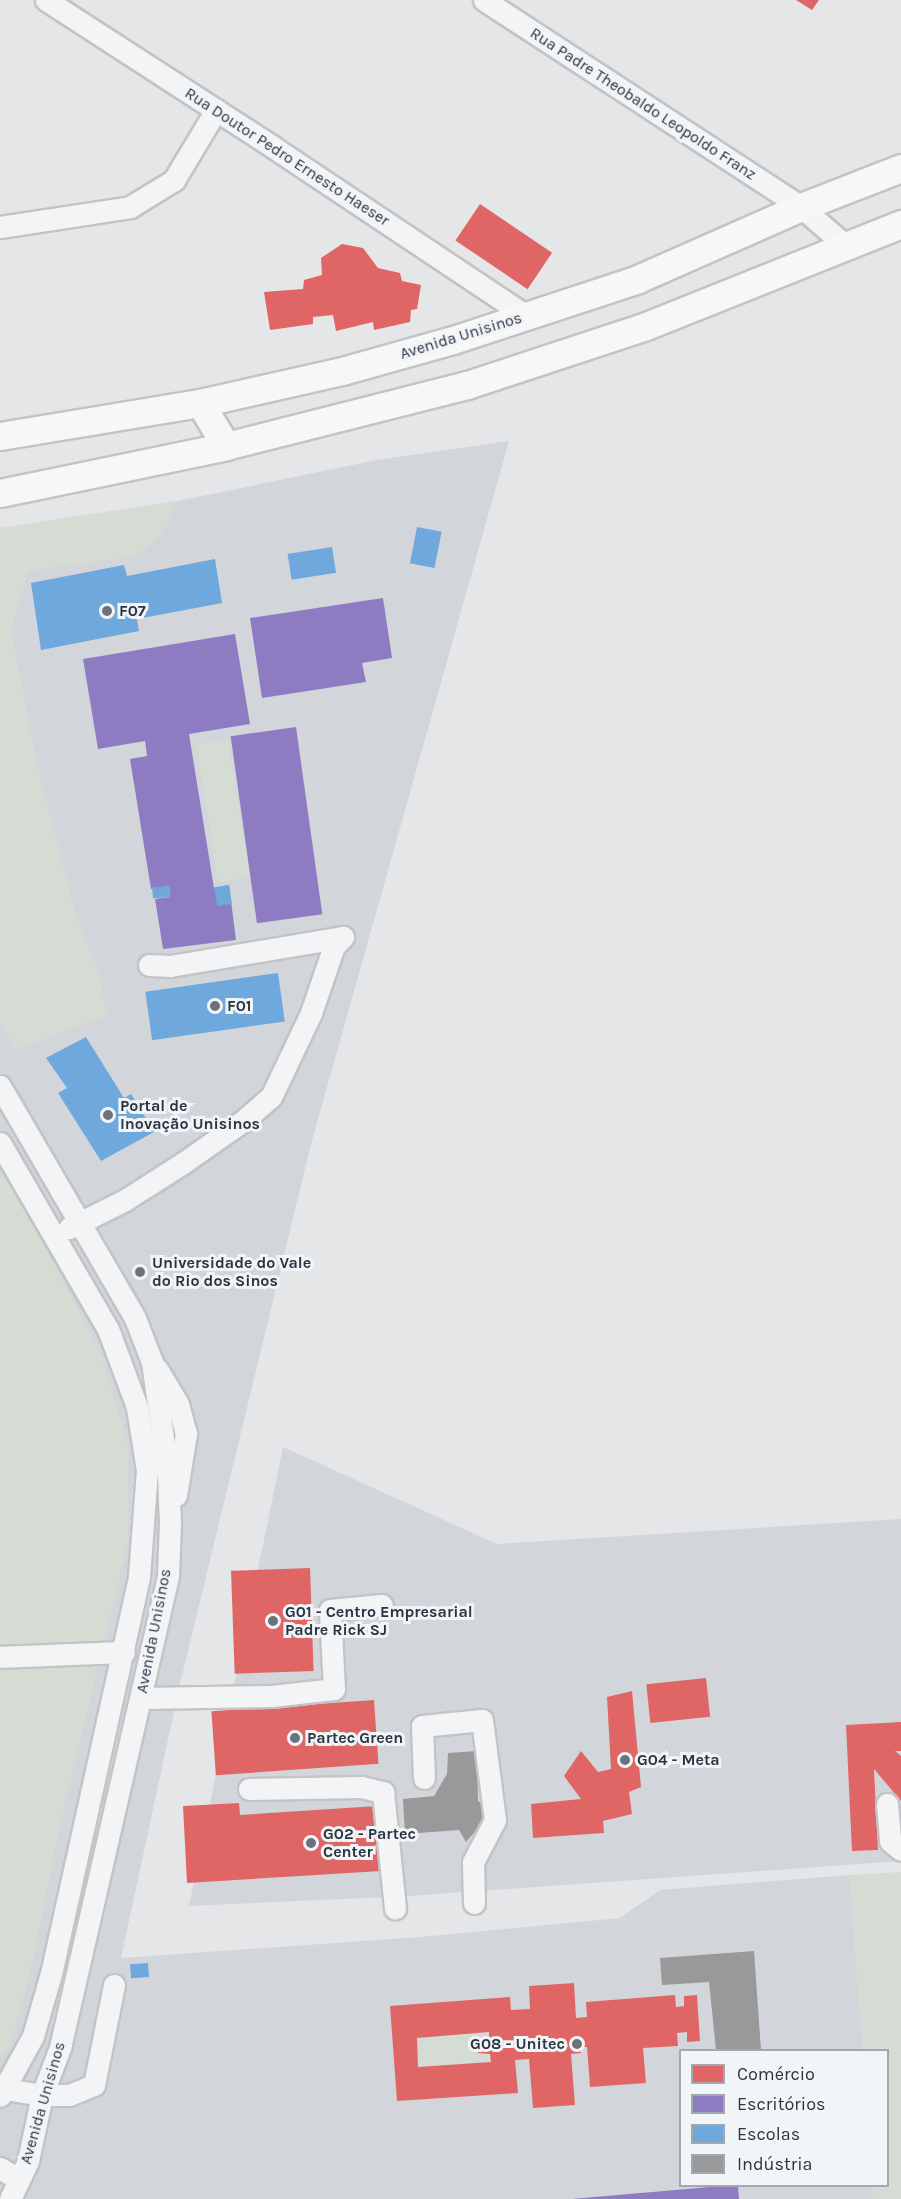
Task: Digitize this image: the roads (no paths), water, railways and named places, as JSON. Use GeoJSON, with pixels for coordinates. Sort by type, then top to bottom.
{"type":"FeatureCollection","features":[{"type":"Feature","properties":{"kind":"main road","name":"Avenida Unisinos"},"geometry":{"type":"LineString","coordinates":[[0,436],[200,403],[342,371],[453,340],[638,279],[801,207],[901,168]]}},
{"type":"Feature","properties":{"kind":"main road"},"geometry":{"type":"LineString","coordinates":[[0,492],[226,446],[467,385],[566,355],[646,326],[901,224]]}},
{"type":"Feature","properties":{"kind":"main road"},"geometry":{"type":"LineString","coordinates":[[200,403],[226,446]]}},
{"type":"Feature","properties":{"kind":"street","name":"Rua Doutor Pedro Ernesto Haeser"},"geometry":{"type":"LineString","coordinates":[[46,0],[526,316]]}},
{"type":"Feature","properties":{"kind":"street","name":"Rua Padre Theobaldo Leopoldo Franz"},"geometry":{"type":"LineString","coordinates":[[484,0],[801,207],[846,246]]}},
{"type":"Feature","properties":{"kind":"street"},"geometry":{"type":"LineString","coordinates":[[0,227],[130,207],[174,180],[216,110]]}},
{"type":"Feature","properties":{"kind":"street"},"geometry":{"type":"LineString","coordinates":[[55,1234],[125,1200],[243,1121],[271,1097],[311,1013],[336,941],[170,966],[149,965]]}},
{"type":"Feature","properties":{"kind":"street","name":"Avenida Unisinos"},"geometry":{"type":"LineString","coordinates":[[0,1086],[82,1222],[135,1318],[152,1362],[163,1426],[171,1522],[168,1576],[61,2045],[42,2095],[28,2161],[14,2190]]}},
{"type":"Feature","properties":{"kind":"street","name":"Avenida Unisinos"},"geometry":{"type":"LineString","coordinates":[[0,1143],[55,1234],[108,1329],[137,1407],[147,1470],[139,1577],[52,1970],[33,2036],[2,2091]]}},
{"type":"Feature","properties":{"kind":"street"},"geometry":{"type":"LineString","coordinates":[[152,1362],[178,1404],[186,1434],[171,1522]]}},
{"type":"Feature","properties":{"kind":"street"},"geometry":{"type":"LineString","coordinates":[[163,1426],[186,1434]]}},
{"type":"Feature","properties":{"kind":"street"},"geometry":{"type":"LineString","coordinates":[[141,1698],[271,1696],[334,1689],[330,1610],[382,1605]]}},
{"type":"Feature","properties":{"kind":"street"},"geometry":{"type":"LineString","coordinates":[[0,1657],[124,1652]]}},
{"type":"Feature","properties":{"kind":"street"},"geometry":{"type":"LineString","coordinates":[[424,1778],[422,1726],[483,1720],[495,1820],[473,1862],[474,1903]]}},
{"type":"Feature","properties":{"kind":"street"},"geometry":{"type":"LineString","coordinates":[[249,1789],[361,1787],[383,1792],[395,1908]]}},
{"type":"Feature","properties":{"kind":"street"},"geometry":{"type":"LineString","coordinates":[[887,1804],[890,1841],[895,1848],[901,1850]]}},
{"type":"Feature","properties":{"kind":"street"},"geometry":{"type":"LineString","coordinates":[[2,2091],[69,2095],[94,2085],[114,1985]]}},
{"type":"Feature","properties":{"kind":"street"},"geometry":{"type":"LineString","coordinates":[[0,2168],[14,2190]]}},
{"type":"Feature","properties":{"kind":"place","name":"F07"},"geometry":{"type":"Point","coordinates":[107,611]}},
{"type":"Feature","properties":{"kind":"place","name":"F01"},"geometry":{"type":"Point","coordinates":[215,1006]}},
{"type":"Feature","properties":{"kind":"place","name":"Portal de Inovação Unisinos"},"geometry":{"type":"Point","coordinates":[108,1115]}},
{"type":"Feature","properties":{"kind":"place","name":"Universidade do Vale do Rio dos Sinos"},"geometry":{"type":"Point","coordinates":[140,1272]}},
{"type":"Feature","properties":{"kind":"place","name":"G01 - Centro Empresarial Padre Rick SJ"},"geometry":{"type":"Point","coordinates":[273,1621]}},
{"type":"Feature","properties":{"kind":"place","name":"Partec Green"},"geometry":{"type":"Point","coordinates":[295,1738]}},
{"type":"Feature","properties":{"kind":"place","name":"G04 - Meta"},"geometry":{"type":"Point","coordinates":[625,1760]}},
{"type":"Feature","properties":{"kind":"place","name":"G02 - Partec Center"},"geometry":{"type":"Point","coordinates":[311,1843]}},
{"type":"Feature","properties":{"kind":"place","name":"G08 - Unitec"},"geometry":{"type":"Point","coordinates":[577,2044]}}]}
